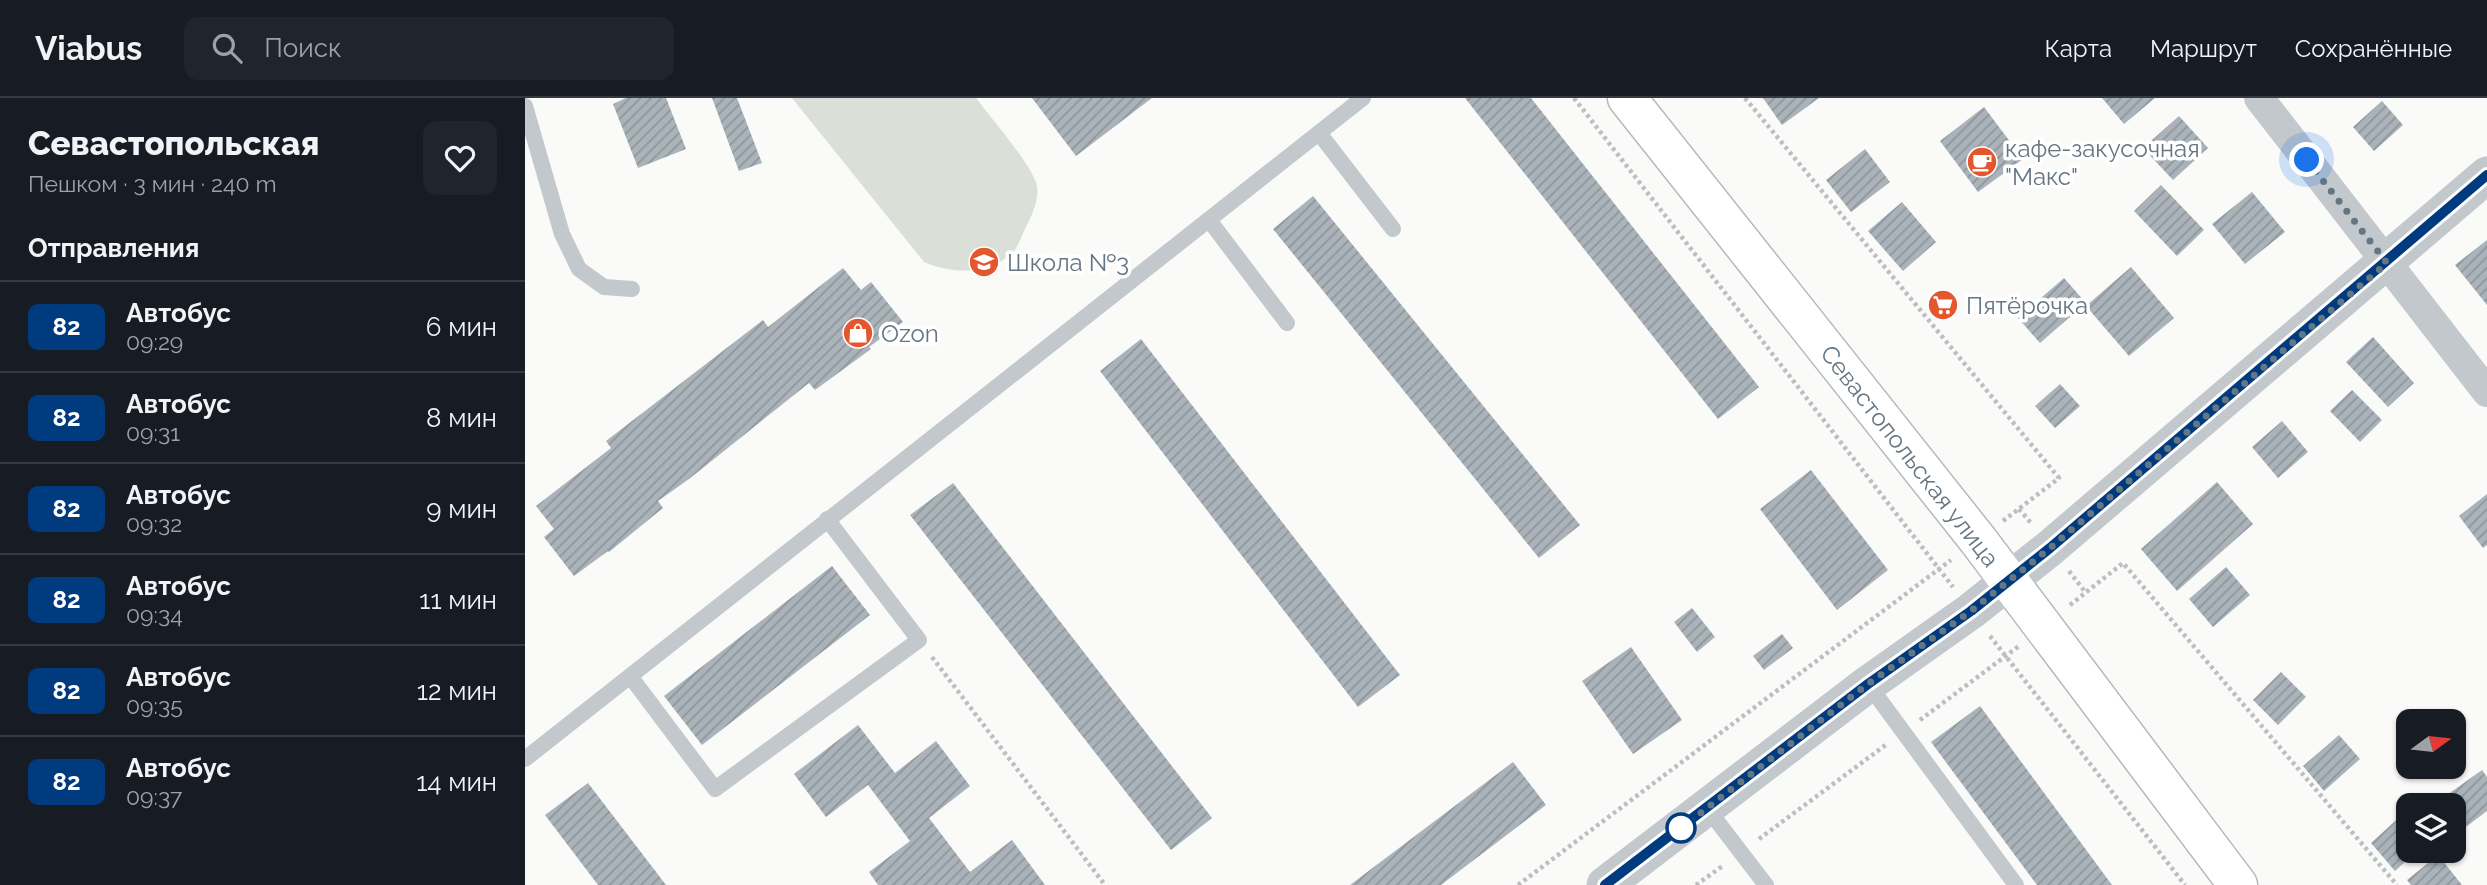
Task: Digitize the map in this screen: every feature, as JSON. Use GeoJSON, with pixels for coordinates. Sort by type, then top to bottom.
{"type":"FeatureCollection","features":[{"type":"Feature","properties":{"kind":"main road","name":"Севастопольская улица"},"geometry":{"type":"LineString","coordinates":[[1627,98],[1978,540],[2238,885]]}},
{"type":"Feature","properties":{"kind":"street"},"geometry":{"type":"LineString","coordinates":[[2259,98],[2487,392]]}},
{"type":"Feature","properties":{"kind":"street"},"geometry":{"type":"LineString","coordinates":[[1612,883],[1868,684],[1971,611],[2387,263],[2487,175]]}},
{"type":"Feature","properties":{"kind":"lane"},"geometry":{"type":"LineString","coordinates":[[525,759],[1363,98]]}},
{"type":"Feature","properties":{"kind":"lane"},"geometry":{"type":"LineString","coordinates":[[525,106],[562,234],[579,269],[604,286],[632,289]]}},
{"type":"Feature","properties":{"kind":"lane"},"geometry":{"type":"LineString","coordinates":[[1319,133],[1393,229]]}},
{"type":"Feature","properties":{"kind":"lane"},"geometry":{"type":"LineString","coordinates":[[1209,220],[1287,323]]}},
{"type":"Feature","properties":{"kind":"lane"},"geometry":{"type":"LineString","coordinates":[[630,676],[715,789],[919,639],[827,519]]}},
{"type":"Feature","properties":{"kind":"lane"},"geometry":{"type":"LineString","coordinates":[[1868,684],[2017,885]]}},
{"type":"Feature","properties":{"kind":"lane"},"geometry":{"type":"LineString","coordinates":[[1707,808],[1766,885]]}},
{"type":"Feature","properties":{"kind":"path"},"geometry":{"type":"LineString","coordinates":[[1574,98],[2185,885]]}},
{"type":"Feature","properties":{"kind":"path"},"geometry":{"type":"LineString","coordinates":[[1518,885],[2059,478],[1745,98]]}},
{"type":"Feature","properties":{"kind":"path"},"geometry":{"type":"LineString","coordinates":[[2123,563],[2397,885]]}},
{"type":"Feature","properties":{"kind":"path"},"geometry":{"type":"LineString","coordinates":[[919,639],[1105,885]]}},
{"type":"Feature","properties":{"kind":"shaded area"},"geometry":{"type":"Polygon","coordinates":[[[792,98],[976,98],[1020,154],[1037,186],[1035,208],[1015,249],[1001,262],[980,269],[946,269],[924,262],[792,98]]]}},
{"type":"Feature","properties":{"kind":"building"},"geometry":{"type":"Polygon","coordinates":[[[626,98],[666,98],[686,149],[638,168],[613,104],[626,98]]]}},
{"type":"Feature","properties":{"kind":"building"},"geometry":{"type":"Polygon","coordinates":[[[712,98],[737,98],[762,163],[739,171],[712,98]]]}},
{"type":"Feature","properties":{"kind":"building"},"geometry":{"type":"Polygon","coordinates":[[[1032,98],[1152,98],[1076,156],[1032,98]]]}},
{"type":"Feature","properties":{"kind":"building"},"geometry":{"type":"Polygon","coordinates":[[[1465,98],[1531,98],[1759,387],[1718,419],[1465,98]]]}},
{"type":"Feature","properties":{"kind":"building"},"geometry":{"type":"Polygon","coordinates":[[[1763,98],[1819,98],[1782,125],[1763,98]]]}},
{"type":"Feature","properties":{"kind":"building"},"geometry":{"type":"Polygon","coordinates":[[[2102,98],[2155,98],[2124,124],[2102,98]]]}},
{"type":"Feature","properties":{"kind":"building"},"geometry":{"type":"Polygon","coordinates":[[[2382,101],[2403,125],[2374,151],[2353,127],[2382,101]]]}},
{"type":"Feature","properties":{"kind":"building"},"geometry":{"type":"Polygon","coordinates":[[[1984,107],[2023,159],[1978,192],[1940,141],[1984,107]]]}},
{"type":"Feature","properties":{"kind":"building"},"geometry":{"type":"Polygon","coordinates":[[[2179,116],[2208,148],[2173,180],[2143,148],[2179,116]]]}},
{"type":"Feature","properties":{"kind":"building"},"geometry":{"type":"Polygon","coordinates":[[[1865,149],[1890,182],[1851,212],[1826,180],[1865,149]]]}},
{"type":"Feature","properties":{"kind":"building"},"geometry":{"type":"Polygon","coordinates":[[[2161,185],[2204,230],[2177,256],[2134,211],[2161,185]]]}},
{"type":"Feature","properties":{"kind":"building"},"geometry":{"type":"Polygon","coordinates":[[[2252,192],[2285,232],[2245,264],[2212,224],[2252,192]]]}},
{"type":"Feature","properties":{"kind":"building"},"geometry":{"type":"Polygon","coordinates":[[[1313,196],[1580,525],[1539,558],[1273,229],[1313,196]]]}},
{"type":"Feature","properties":{"kind":"building"},"geometry":{"type":"Polygon","coordinates":[[[1902,202],[1936,242],[1903,271],[1868,231],[1902,202]]]}},
{"type":"Feature","properties":{"kind":"building"},"geometry":{"type":"Polygon","coordinates":[[[2487,240],[2487,305],[2455,265],[2487,240]]]}},
{"type":"Feature","properties":{"kind":"building"},"geometry":{"type":"Polygon","coordinates":[[[2131,267],[2174,318],[2129,356],[2086,306],[2131,267]]]}},
{"type":"Feature","properties":{"kind":"building"},"geometry":{"type":"Polygon","coordinates":[[[843,268],[861,290],[871,282],[903,322],[815,390],[809,383],[658,501],[663,508],[609,552],[574,576],[544,537],[554,529],[536,506],[611,448],[606,441],[763,320],[768,327],[843,268]]]}},
{"type":"Feature","properties":{"kind":"building"},"geometry":{"type":"Polygon","coordinates":[[[2064,278],[2086,303],[2040,343],[2018,318],[2064,278]]]}},
{"type":"Feature","properties":{"kind":"building"},"geometry":{"type":"Polygon","coordinates":[[[2373,337],[2414,383],[2388,407],[2346,362],[2373,337]]]}},
{"type":"Feature","properties":{"kind":"building"},"geometry":{"type":"Polygon","coordinates":[[[1141,339],[1400,675],[1358,707],[1100,371],[1141,339]]]}},
{"type":"Feature","properties":{"kind":"building"},"geometry":{"type":"Polygon","coordinates":[[[2060,384],[2080,406],[2055,428],[2035,406],[2060,384]]]}},
{"type":"Feature","properties":{"kind":"building"},"geometry":{"type":"Polygon","coordinates":[[[2352,390],[2382,420],[2360,442],[2330,411],[2352,390]]]}},
{"type":"Feature","properties":{"kind":"building"},"geometry":{"type":"Polygon","coordinates":[[[2282,421],[2308,452],[2278,478],[2252,447],[2282,421]]]}},
{"type":"Feature","properties":{"kind":"building"},"geometry":{"type":"Polygon","coordinates":[[[1811,470],[1888,570],[1837,610],[1760,509],[1811,470]]]}},
{"type":"Feature","properties":{"kind":"building"},"geometry":{"type":"Polygon","coordinates":[[[2217,482],[2253,524],[2177,591],[2141,549],[2217,482]]]}},
{"type":"Feature","properties":{"kind":"building"},"geometry":{"type":"Polygon","coordinates":[[[953,483],[1212,818],[1171,850],[910,515],[953,483]]]}},
{"type":"Feature","properties":{"kind":"building"},"geometry":{"type":"Polygon","coordinates":[[[2487,494],[2487,545],[2483,548],[2459,516],[2487,494]]]}},
{"type":"Feature","properties":{"kind":"building"},"geometry":{"type":"Polygon","coordinates":[[[832,566],[870,615],[702,745],[664,696],[832,566]]]}},
{"type":"Feature","properties":{"kind":"building"},"geometry":{"type":"Polygon","coordinates":[[[2226,567],[2250,595],[2213,627],[2189,599],[2226,567]]]}},
{"type":"Feature","properties":{"kind":"building"},"geometry":{"type":"Polygon","coordinates":[[[1692,608],[1715,637],[1697,652],[1674,622],[1692,608]]]}},
{"type":"Feature","properties":{"kind":"building"},"geometry":{"type":"Polygon","coordinates":[[[1782,634],[1793,648],[1764,670],[1753,656],[1782,634]]]}},
{"type":"Feature","properties":{"kind":"building"},"geometry":{"type":"Polygon","coordinates":[[[1631,647],[1682,720],[1633,754],[1582,681],[1631,647]]]}},
{"type":"Feature","properties":{"kind":"building"},"geometry":{"type":"Polygon","coordinates":[[[2281,672],[2306,697],[2278,725],[2253,700],[2281,672]]]}},
{"type":"Feature","properties":{"kind":"building"},"geometry":{"type":"Polygon","coordinates":[[[1980,706],[2112,885],[2037,885],[1931,742],[1980,706]]]}},
{"type":"Feature","properties":{"kind":"building"},"geometry":{"type":"Polygon","coordinates":[[[858,725],[895,773],[936,741],[970,786],[929,818],[970,872],[1012,840],[1045,885],[878,885],[869,872],[910,841],[868,785],[826,817],[794,774],[858,725]]]}},
{"type":"Feature","properties":{"kind":"building"},"geometry":{"type":"Polygon","coordinates":[[[2339,735],[2360,759],[2324,791],[2303,766],[2339,735]]]}},
{"type":"Feature","properties":{"kind":"building"},"geometry":{"type":"Polygon","coordinates":[[[1513,762],[1546,805],[1441,885],[1350,885],[1513,762]]]}},
{"type":"Feature","properties":{"kind":"building"},"geometry":{"type":"Polygon","coordinates":[[[2482,770],[2487,777],[2487,811],[2466,827],[2466,793],[2450,793],[2482,770]]]}},
{"type":"Feature","properties":{"kind":"building"},"geometry":{"type":"Polygon","coordinates":[[[588,783],[666,885],[598,885],[545,815],[588,783]]]}},
{"type":"Feature","properties":{"kind":"building"},"geometry":{"type":"Polygon","coordinates":[[[2396,820],[2396,863],[2404,863],[2395,871],[2371,843],[2396,820]]]}},
{"type":"Feature","properties":{"kind":"building"},"geometry":{"type":"Polygon","coordinates":[[[2428,863],[2444,863],[2462,885],[2411,885],[2407,880],[2428,863]]]}},
{"type":"Feature","properties":{"kind":"bus line","name":"82"},"geometry":{"type":"LineString","coordinates":[[1605,885],[1868,684],[1971,611],[2050,548],[2487,175]]}},
{"type":"Feature","properties":{"kind":"place","name":"кафе-закусочная \"Макс\""},"geometry":{"type":"Point","coordinates":[1982,162]}},
{"type":"Feature","properties":{"kind":"place","name":"Школа №3"},"geometry":{"type":"Point","coordinates":[984,262]}},
{"type":"Feature","properties":{"kind":"place","name":"Пятёрочка"},"geometry":{"type":"Point","coordinates":[1943,305]}},
{"type":"Feature","properties":{"kind":"place","name":"Ozon"},"geometry":{"type":"Point","coordinates":[858,333]}},
{"type":"Feature","properties":{"kind":"route"},"geometry":{"type":"LineString","coordinates":[[1681,828],[1868,684],[1971,611],[2050,548],[2387,263],[2307,160]]}}]}
